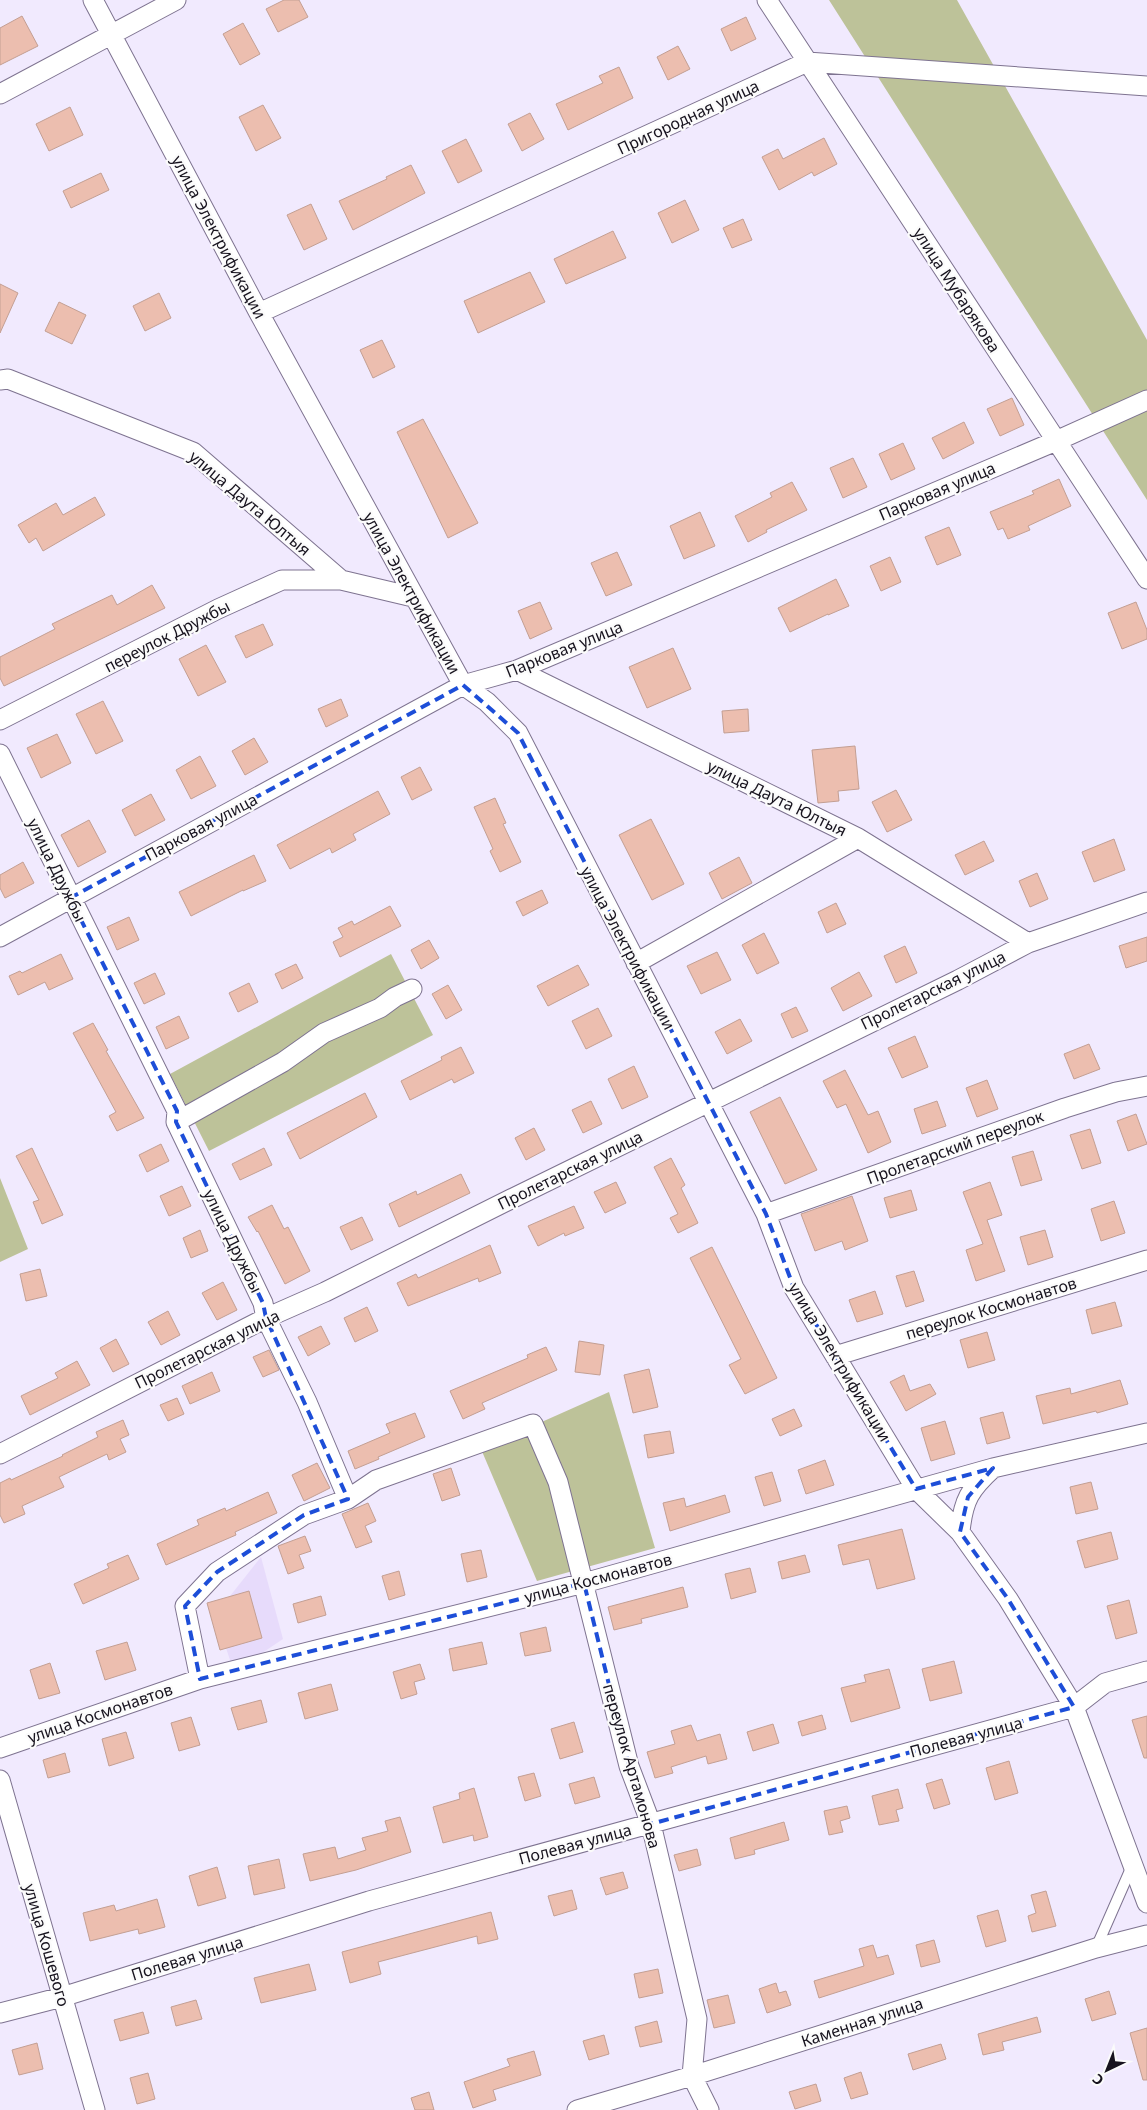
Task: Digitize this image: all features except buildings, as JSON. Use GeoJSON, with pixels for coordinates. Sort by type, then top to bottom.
{"type":"FeatureCollection","features":[{"type":"Feature","properties":{"kind":"street","name":"улица Электрификации"},"geometry":{"type":"LineString","coordinates":[[93,0],[259,313],[413,597],[463,685],[487,702],[518,733],[710,1102],[766,1214],[794,1288],[916,1489],[960,1532],[1008,1600],[1074,1707],[1147,1903]]}},
{"type":"Feature","properties":{"kind":"street"},"geometry":{"type":"LineString","coordinates":[[0,94],[176,0]]}},
{"type":"Feature","properties":{"kind":"street","name":"улица Мубарякова"},"geometry":{"type":"LineString","coordinates":[[767,0],[1147,579]]}},
{"type":"Feature","properties":{"kind":"street","name":"Пригородная улица"},"geometry":{"type":"LineString","coordinates":[[259,313],[807,62],[1147,86]]}},
{"type":"Feature","properties":{"kind":"street","name":"улица Даута Юлтыя"},"geometry":{"type":"LineString","coordinates":[[0,380],[8,379],[193,452],[341,580],[413,597]]}},
{"type":"Feature","properties":{"kind":"street","name":"Парковая улица"},"geometry":{"type":"LineString","coordinates":[[0,936],[463,685],[517,670],[1056,441],[1147,400]]}},
{"type":"Feature","properties":{"kind":"street","name":"переулок Дружбы"},"geometry":{"type":"LineString","coordinates":[[0,720],[218,609],[282,580],[341,580]]}},
{"type":"Feature","properties":{"kind":"street","name":"улица Даута Юлтыя"},"geometry":{"type":"LineString","coordinates":[[517,670],[858,838],[1028,943]]}},
{"type":"Feature","properties":{"kind":"street","name":"улица Дружбы"},"geometry":{"type":"LineString","coordinates":[[0,754],[176,1111],[176,1122],[263,1303],[266,1318],[307,1402],[348,1499]]}},
{"type":"Feature","properties":{"kind":"street"},"geometry":{"type":"LineString","coordinates":[[636,963],[858,838]]}},
{"type":"Feature","properties":{"kind":"street","name":"Пролетарская улица"},"geometry":{"type":"LineString","coordinates":[[0,1454],[266,1318],[325,1292],[1028,943],[1147,902]]}},
{"type":"Feature","properties":{"kind":"street"},"geometry":{"type":"LineString","coordinates":[[176,1122],[283,1062],[324,1033],[380,1008],[395,997],[412,989]]}},
{"type":"Feature","properties":{"kind":"street","name":"Пролетарский переулок"},"geometry":{"type":"LineString","coordinates":[[766,1214],[1064,1108],[1116,1092],[1147,1086]]}},
{"type":"Feature","properties":{"kind":"street","name":"переулок Космонавтов"},"geometry":{"type":"LineString","coordinates":[[835,1356],[1147,1260]]}},
{"type":"Feature","properties":{"kind":"street","name":"переулок Артамонова"},"geometry":{"type":"LineString","coordinates":[[348,1499],[376,1480],[533,1424],[558,1482],[629,1766],[651,1824],[697,2019],[692,2076]]}},
{"type":"Feature","properties":{"kind":"street","name":"улица Космонавтов"},"geometry":{"type":"LineString","coordinates":[[0,1748],[200,1679],[584,1583],[994,1468],[1147,1432]]}},
{"type":"Feature","properties":{"kind":"street","name":"улица Космонавтов"},"geometry":{"type":"LineString","coordinates":[[960,1532],[962,1516],[968,1497],[975,1484],[994,1468]]}},
{"type":"Feature","properties":{"kind":"street"},"geometry":{"type":"LineString","coordinates":[[200,1679],[185,1606],[217,1572],[304,1515],[348,1499]]}},
{"type":"Feature","properties":{"kind":"street","name":"Полевая улица"},"geometry":{"type":"LineString","coordinates":[[0,2013],[62,1997],[369,1901],[1074,1707],[1105,1683],[1147,1671]]}},
{"type":"Feature","properties":{"kind":"street","name":"улица Кошевого"},"geometry":{"type":"LineString","coordinates":[[0,1780],[95,2110]]}},
{"type":"Feature","properties":{"kind":"street","name":"Каменная улица"},"geometry":{"type":"LineString","coordinates":[[577,2110],[692,2076],[1096,1948],[1147,1935]]}},
{"type":"Feature","properties":{"kind":"street"},"geometry":{"type":"LineString","coordinates":[[692,2076],[709,2110]]}},
{"type":"Feature","properties":{"kind":"lane"},"geometry":{"type":"LineString","coordinates":[[1096,1948],[1133,1866]]}},
{"type":"Feature","properties":{"kind":"highlighted area"},"geometry":{"type":"Polygon","coordinates":[[[463,685],[518,733],[766,1214],[794,1288],[916,1489],[993,1468],[968,1497],[960,1532],[1008,1599],[1074,1707],[651,1824],[629,1766],[584,1583],[200,1679],[185,1606],[217,1572],[304,1515],[348,1499],[266,1318],[263,1303],[176,1122],[177,1111],[70,898],[463,685]]]}},
{"type":"Feature","properties":{"kind":"shaded area"},"geometry":{"type":"Polygon","coordinates":[[[261,1557],[283,1639],[234,1672],[215,1615],[261,1557]]]}},
{"type":"Feature","properties":{"kind":"green space"},"geometry":{"type":"Polygon","coordinates":[[[829,0],[957,0],[1147,340],[1147,500],[829,0]]]}},
{"type":"Feature","properties":{"kind":"green space"},"geometry":{"type":"Polygon","coordinates":[[[391,954],[433,1035],[209,1151],[170,1074],[391,954]]]}},
{"type":"Feature","properties":{"kind":"green space"},"geometry":{"type":"Polygon","coordinates":[[[0,1178],[28,1249],[0,1262],[0,1178]]]}},
{"type":"Feature","properties":{"kind":"green space"},"geometry":{"type":"Polygon","coordinates":[[[609,1392],[655,1548],[537,1581],[481,1449],[609,1392]]]}}]}
